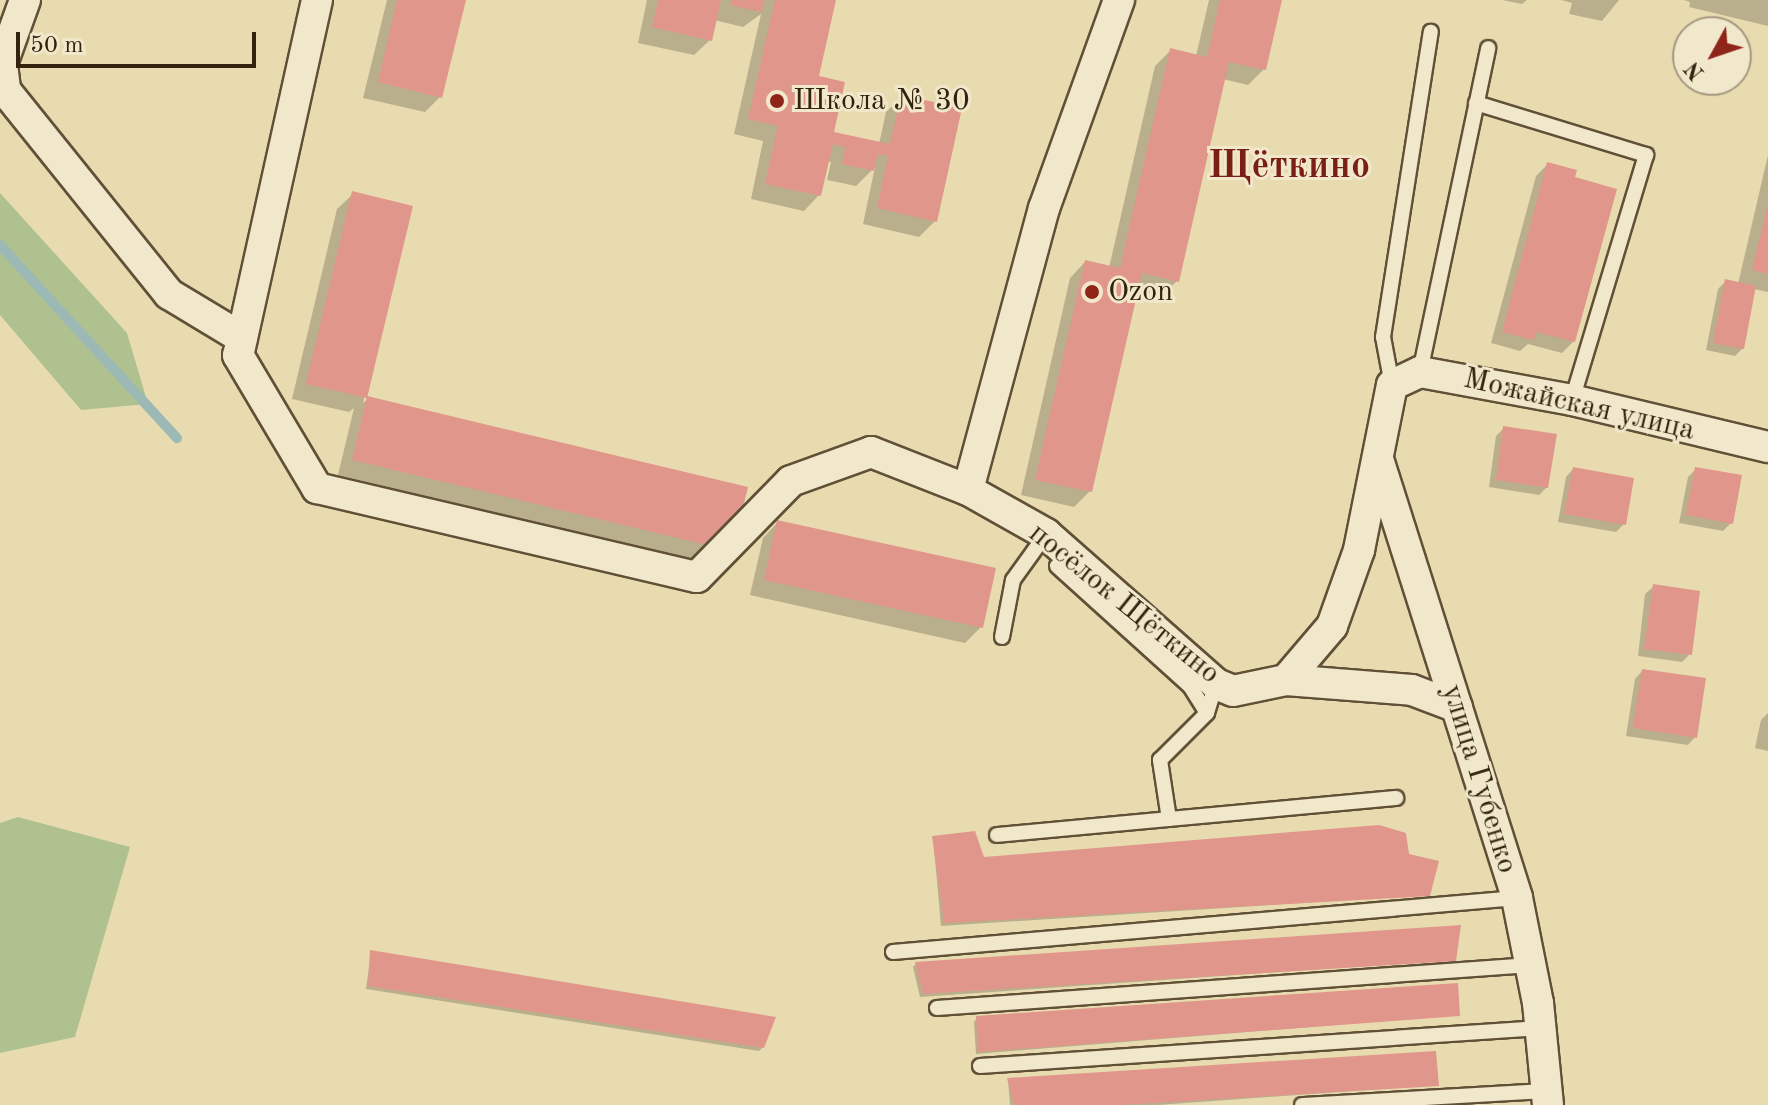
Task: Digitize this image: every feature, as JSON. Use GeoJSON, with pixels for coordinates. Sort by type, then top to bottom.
{"type":"FeatureCollection","features":[{"type":"Feature","properties":{"kind":"street"},"geometry":{"type":"LineString","coordinates":[[25,0],[2,64],[5,90],[169,294],[242,338],[317,0]]}},
{"type":"Feature","properties":{"kind":"street"},"geometry":{"type":"LineString","coordinates":[[968,490],[1044,208],[1119,0]]}},
{"type":"Feature","properties":{"kind":"street","name":"посёлок Щёткино"},"geometry":{"type":"LineString","coordinates":[[242,338],[238,355],[317,488],[697,577],[791,481],[871,452],[968,490],[1046,534],[1216,684],[1233,691],[1286,680],[1412,690],[1457,707]]}},
{"type":"Feature","properties":{"kind":"street","name":"Можайская улица"},"geometry":{"type":"LineString","coordinates":[[1392,385],[1420,372],[1572,400],[1768,447]]}},
{"type":"Feature","properties":{"kind":"street"},"geometry":{"type":"LineString","coordinates":[[1286,680],[1332,626],[1359,550],[1392,385]]}},
{"type":"Feature","properties":{"kind":"street","name":"улица Губенко"},"geometry":{"type":"LineString","coordinates":[[1378,459],[1517,898],[1541,1028],[1547,1098]]}},
{"type":"Feature","properties":{"kind":"lane"},"geometry":{"type":"LineString","coordinates":[[1392,385],[1383,337],[1431,32]]}},
{"type":"Feature","properties":{"kind":"lane"},"geometry":{"type":"LineString","coordinates":[[1420,372],[1488,48]]}},
{"type":"Feature","properties":{"kind":"lane"},"geometry":{"type":"LineString","coordinates":[[1476,103],[1646,155],[1572,400]]}},
{"type":"Feature","properties":{"kind":"lane"},"geometry":{"type":"LineString","coordinates":[[1002,637],[1013,580],[1046,534]]}},
{"type":"Feature","properties":{"kind":"lane"},"geometry":{"type":"LineString","coordinates":[[1057,566],[1190,686],[1207,713]]}},
{"type":"Feature","properties":{"kind":"lane"},"geometry":{"type":"LineString","coordinates":[[1169,819],[1160,760],[1207,713],[1216,684]]}},
{"type":"Feature","properties":{"kind":"lane"},"geometry":{"type":"LineString","coordinates":[[997,835],[1396,798]]}},
{"type":"Feature","properties":{"kind":"lane"},"geometry":{"type":"LineString","coordinates":[[893,952],[1517,898]]}},
{"type":"Feature","properties":{"kind":"lane"},"geometry":{"type":"LineString","coordinates":[[937,1008],[1530,965]]}},
{"type":"Feature","properties":{"kind":"lane"},"geometry":{"type":"LineString","coordinates":[[980,1066],[1541,1028]]}},
{"type":"Feature","properties":{"kind":"lane"},"geometry":{"type":"LineString","coordinates":[[1302,1105],[1547,1098]]}},
{"type":"Feature","properties":{"kind":"green space"},"geometry":{"type":"Polygon","coordinates":[[[0,193],[127,333],[148,404],[81,410],[0,315],[0,193]]]}},
{"type":"Feature","properties":{"kind":"green space"},"geometry":{"type":"Polygon","coordinates":[[[18,817],[130,847],[75,1037],[0,1053],[0,823],[18,817]]]}},
{"type":"Feature","properties":{"kind":"building"},"geometry":{"type":"Polygon","coordinates":[[[397,0],[466,0],[442,98],[378,82],[397,0]]]}},
{"type":"Feature","properties":{"kind":"building"},"geometry":{"type":"Polygon","coordinates":[[[658,0],[721,0],[712,41],[652,27],[658,0]]]}},
{"type":"Feature","properties":{"kind":"building"},"geometry":{"type":"Polygon","coordinates":[[[731,0],[764,0],[761,12],[730,5],[731,0]]]}},
{"type":"Feature","properties":{"kind":"building"},"geometry":{"type":"Polygon","coordinates":[[[775,0],[836,0],[819,76],[845,82],[834,132],[890,144],[901,95],[962,108],[937,222],[877,208],[888,156],[878,154],[874,171],[842,164],[845,147],[833,144],[821,196],[765,184],[778,126],[748,119],[775,0]]]}},
{"type":"Feature","properties":{"kind":"building"},"geometry":{"type":"Polygon","coordinates":[[[1220,0],[1282,0],[1266,70],[1229,62],[1179,282],[1142,273],[1092,492],[1035,480],[1085,260],[1120,268],[1170,48],[1207,57],[1220,0]]]}},
{"type":"Feature","properties":{"kind":"building"},"geometry":{"type":"Polygon","coordinates":[[[1547,162],[1577,170],[1575,177],[1617,189],[1575,342],[1536,332],[1534,340],[1502,332],[1547,162]]]}},
{"type":"Feature","properties":{"kind":"building"},"geometry":{"type":"Polygon","coordinates":[[[352,191],[413,206],[367,398],[306,384],[352,191]]]}},
{"type":"Feature","properties":{"kind":"building"},"geometry":{"type":"Polygon","coordinates":[[[1768,208],[1768,274],[1752,270],[1768,208]]]}},
{"type":"Feature","properties":{"kind":"building"},"geometry":{"type":"Polygon","coordinates":[[[1725,279],[1756,286],[1744,349],[1713,343],[1725,279]]]}},
{"type":"Feature","properties":{"kind":"building"},"geometry":{"type":"Polygon","coordinates":[[[367,396],[748,487],[732,551],[352,460],[367,396]]]}},
{"type":"Feature","properties":{"kind":"building"},"geometry":{"type":"Polygon","coordinates":[[[1503,426],[1557,434],[1548,488],[1496,480],[1503,426]]]}},
{"type":"Feature","properties":{"kind":"building"},"geometry":{"type":"Polygon","coordinates":[[[1573,467],[1634,478],[1626,525],[1564,514],[1573,467]]]}},
{"type":"Feature","properties":{"kind":"building"},"geometry":{"type":"Polygon","coordinates":[[[1695,467],[1742,475],[1733,524],[1686,515],[1695,467]]]}},
{"type":"Feature","properties":{"kind":"building"},"geometry":{"type":"Polygon","coordinates":[[[777,520],[996,568],[983,628],[764,580],[777,520]]]}},
{"type":"Feature","properties":{"kind":"building"},"geometry":{"type":"Polygon","coordinates":[[[1653,584],[1700,591],[1692,655],[1644,649],[1653,584]]]}},
{"type":"Feature","properties":{"kind":"building"},"geometry":{"type":"Polygon","coordinates":[[[1642,669],[1706,678],[1697,738],[1633,728],[1642,669]]]}},
{"type":"Feature","properties":{"kind":"building"},"geometry":{"type":"Polygon","coordinates":[[[1379,825],[1406,833],[1409,854],[1439,861],[1430,896],[944,923],[932,836],[975,831],[984,857],[1379,825]]]}},
{"type":"Feature","properties":{"kind":"building"},"geometry":{"type":"Polygon","coordinates":[[[1461,925],[1456,961],[923,994],[915,962],[1461,925]]]}},
{"type":"Feature","properties":{"kind":"building"},"geometry":{"type":"Polygon","coordinates":[[[370,950],[776,1017],[764,1048],[368,986],[370,950]]]}},
{"type":"Feature","properties":{"kind":"building"},"geometry":{"type":"Polygon","coordinates":[[[1458,983],[1460,1016],[978,1052],[976,1016],[1458,983]]]}},
{"type":"Feature","properties":{"kind":"building"},"geometry":{"type":"Polygon","coordinates":[[[1436,1051],[1439,1086],[1120,1105],[1014,1105],[1007,1078],[1436,1051]]]}},
{"type":"Feature","properties":{"kind":"waterway"},"geometry":{"type":"LineString","coordinates":[[0,245],[177,438]]}},
{"type":"Feature","properties":{"kind":"place","name":"Школа № 30"},"geometry":{"type":"Point","coordinates":[777,101]}},
{"type":"Feature","properties":{"kind":"place","name":"Ozon"},"geometry":{"type":"Point","coordinates":[1092,292]}},
{"type":"Feature","properties":{"kind":"district","name":"Щёткино"},"geometry":{"type":"Point","coordinates":[1289,168]}}]}
